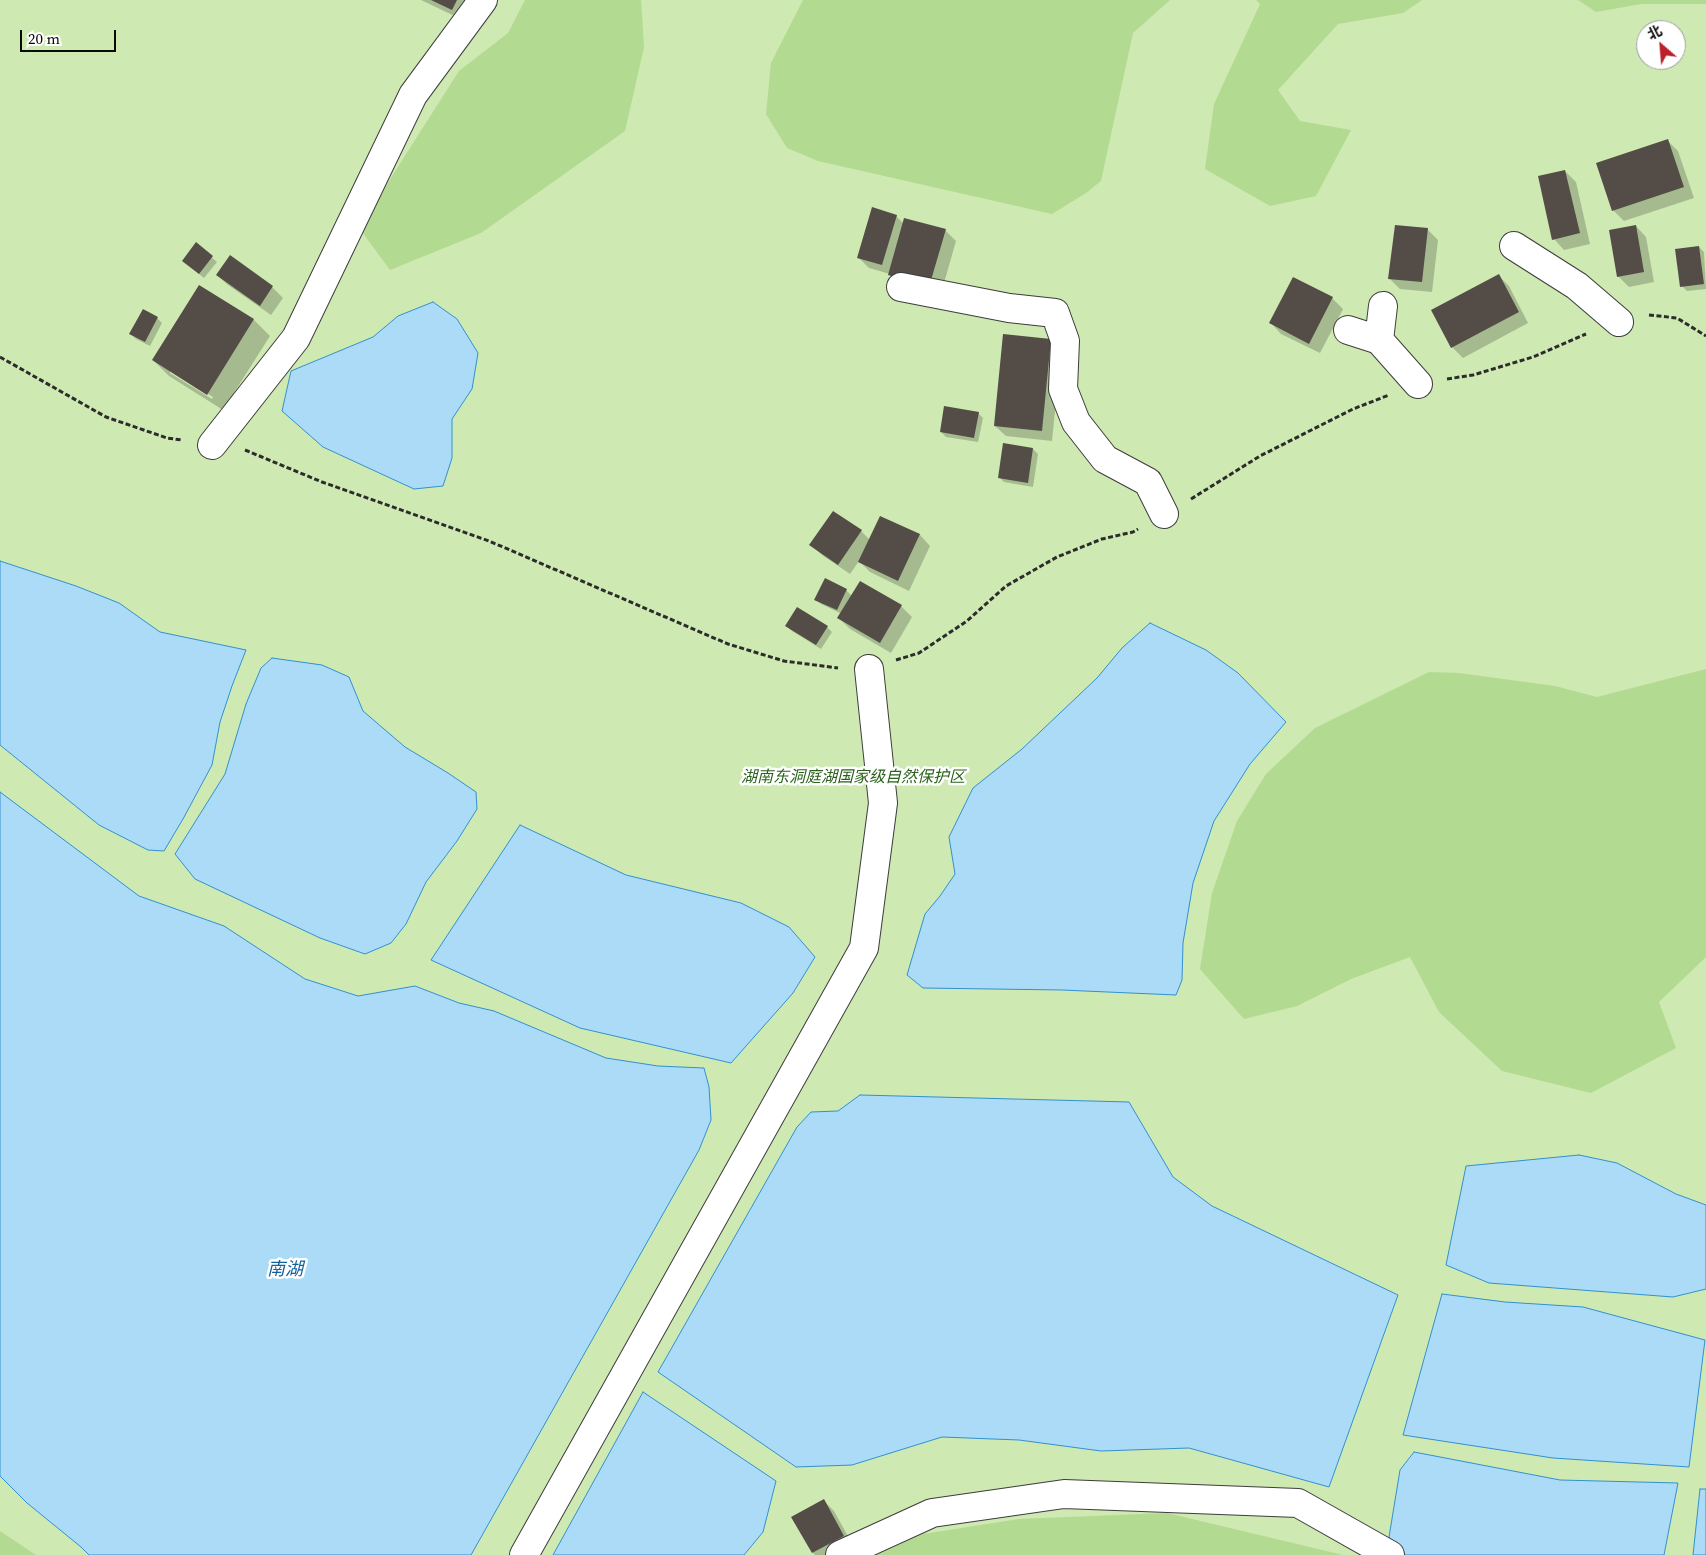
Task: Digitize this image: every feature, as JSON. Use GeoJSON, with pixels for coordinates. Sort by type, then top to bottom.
{"type":"FeatureCollection","features":[{"type":"Feature","properties":{"kind":"street"},"geometry":{"type":"LineString","coordinates":[[212,445],[296,338],[413,95],[483,0]]}},
{"type":"Feature","properties":{"kind":"street"},"geometry":{"type":"LineString","coordinates":[[1514,246],[1577,286],[1619,322]]}},
{"type":"Feature","properties":{"kind":"street"},"geometry":{"type":"LineString","coordinates":[[901,286],[1009,308],[1054,313],[1065,340],[1064,389],[1076,422],[1105,459],[1148,482],[1164,514]]}},
{"type":"Feature","properties":{"kind":"street"},"geometry":{"type":"LineString","coordinates":[[1379,340],[1383,306]]}},
{"type":"Feature","properties":{"kind":"street"},"geometry":{"type":"LineString","coordinates":[[1348,330],[1379,340],[1418,384]]}},
{"type":"Feature","properties":{"kind":"street"},"geometry":{"type":"LineString","coordinates":[[524,1555],[864,948],[883,803],[869,669]]}},
{"type":"Feature","properties":{"kind":"street"},"geometry":{"type":"LineString","coordinates":[[840,1555],[932,1513],[1064,1494],[1298,1503],[1390,1555]]}},
{"type":"Feature","properties":{"kind":"path"},"geometry":{"type":"LineString","coordinates":[[0,357],[106,417],[167,438],[246,450],[322,482],[489,541],[728,644],[784,661],[831,668],[869,669],[919,654],[967,621],[1006,586],[1057,557],[1102,539],[1133,532],[1260,456],[1353,409],[1418,384],[1473,375],[1533,357],[1640,314],[1676,318],[1706,336]]}},
{"type":"Feature","properties":{"kind":"green space","name":"湖南东洞庭湖国家级自然保护区"},"geometry":{"type":"Polygon","coordinates":[[[0,0],[1706,0],[1706,1555],[0,1555],[0,0]]]}},
{"type":"Feature","properties":{"kind":"green space"},"geometry":{"type":"Polygon","coordinates":[[[525,0],[641,0],[644,47],[625,131],[481,233],[390,270],[359,228],[459,71],[508,33],[525,0]]]}},
{"type":"Feature","properties":{"kind":"green space"},"geometry":{"type":"Polygon","coordinates":[[[803,0],[1170,0],[1133,33],[1101,181],[1086,193],[1052,214],[818,161],[787,148],[766,114],[771,63],[803,0]]]}},
{"type":"Feature","properties":{"kind":"green space"},"geometry":{"type":"Polygon","coordinates":[[[1256,0],[1422,0],[1403,13],[1338,24],[1278,90],[1300,121],[1351,130],[1316,196],[1270,206],[1205,169],[1214,104],[1260,4],[1256,0]]]}},
{"type":"Feature","properties":{"kind":"green space"},"geometry":{"type":"Polygon","coordinates":[[[1578,0],[1706,0],[1706,4],[1641,4],[1596,12],[1578,0]]]}},
{"type":"Feature","properties":{"kind":"green space"},"geometry":{"type":"Polygon","coordinates":[[[1706,669],[1706,957],[1659,1002],[1676,1048],[1591,1093],[1502,1071],[1439,1012],[1410,957],[1351,979],[1297,1006],[1244,1019],[1200,969],[1212,893],[1237,821],[1266,774],[1315,728],[1429,672],[1459,673],[1555,686],[1597,697],[1706,669]]]}},
{"type":"Feature","properties":{"kind":"green space"},"geometry":{"type":"Polygon","coordinates":[[[1167,1513],[1343,1555],[875,1555],[923,1534],[1019,1519],[1167,1513]]]}},
{"type":"Feature","properties":{"kind":"green space"},"geometry":{"type":"Polygon","coordinates":[[[0,1531],[36,1555],[0,1555],[0,1531]]]}},
{"type":"Feature","properties":{"kind":"water"},"geometry":{"type":"Polygon","coordinates":[[[433,302],[457,319],[478,353],[472,389],[452,419],[452,458],[443,486],[414,489],[323,447],[282,411],[291,371],[373,337],[398,316],[433,302]]]}},
{"type":"Feature","properties":{"kind":"water"},"geometry":{"type":"Polygon","coordinates":[[[0,561],[76,586],[119,603],[160,632],[246,650],[220,722],[212,765],[164,851],[148,850],[99,825],[0,745],[0,561]]]}},
{"type":"Feature","properties":{"kind":"water"},"geometry":{"type":"Polygon","coordinates":[[[1150,623],[1206,650],[1238,673],[1286,722],[1250,764],[1214,821],[1193,883],[1183,943],[1182,980],[1176,995],[1062,990],[923,988],[907,975],[925,914],[955,874],[949,837],[973,788],[1022,749],[1097,678],[1122,648],[1150,623]]]}},
{"type":"Feature","properties":{"kind":"water"},"geometry":{"type":"Polygon","coordinates":[[[272,658],[322,665],[349,677],[363,711],[405,747],[476,792],[477,809],[457,841],[426,882],[406,924],[391,943],[365,954],[320,938],[195,879],[175,854],[225,774],[246,704],[261,668],[272,658]]]}},
{"type":"Feature","properties":{"kind":"water","name":"南湖"},"geometry":{"type":"Polygon","coordinates":[[[0,792],[139,896],[224,926],[305,979],[358,996],[415,986],[459,1003],[494,1011],[606,1058],[658,1066],[704,1068],[709,1087],[711,1120],[699,1150],[471,1555],[89,1555],[27,1503],[0,1476],[0,792]]]}},
{"type":"Feature","properties":{"kind":"water"},"geometry":{"type":"Polygon","coordinates":[[[520,825],[626,875],[741,903],[789,927],[815,957],[793,993],[731,1063],[580,1028],[431,960],[520,825]]]}},
{"type":"Feature","properties":{"kind":"water"},"geometry":{"type":"Polygon","coordinates":[[[860,1095],[1129,1102],[1173,1177],[1212,1206],[1398,1295],[1329,1487],[1189,1448],[1101,1451],[1019,1440],[942,1437],[852,1465],[796,1467],[658,1372],[797,1127],[811,1112],[838,1111],[860,1095]]]}},
{"type":"Feature","properties":{"kind":"water"},"geometry":{"type":"Polygon","coordinates":[[[1579,1155],[1617,1163],[1676,1194],[1706,1205],[1706,1289],[1673,1297],[1489,1283],[1446,1265],[1466,1166],[1579,1155]]]}},
{"type":"Feature","properties":{"kind":"water"},"geometry":{"type":"Polygon","coordinates":[[[1442,1294],[1505,1302],[1583,1307],[1705,1340],[1689,1467],[1553,1458],[1403,1435],[1442,1294]]]}},
{"type":"Feature","properties":{"kind":"water"},"geometry":{"type":"Polygon","coordinates":[[[643,1392],[776,1481],[763,1532],[744,1555],[553,1555],[643,1392]]]}},
{"type":"Feature","properties":{"kind":"water"},"geometry":{"type":"Polygon","coordinates":[[[1414,1452],[1560,1480],[1678,1483],[1664,1555],[1405,1555],[1389,1537],[1400,1470],[1414,1452]]]}},
{"type":"Feature","properties":{"kind":"water"},"geometry":{"type":"Polygon","coordinates":[[[1700,1489],[1706,1489],[1706,1555],[1693,1555],[1700,1489]]]}},
{"type":"Feature","properties":{"kind":"building"},"geometry":{"type":"Polygon","coordinates":[[[431,0],[457,0],[452,10],[431,0]]]}},
{"type":"Feature","properties":{"kind":"building"},"geometry":{"type":"Polygon","coordinates":[[[1668,139],[1684,187],[1612,211],[1596,163],[1668,139]]]}},
{"type":"Feature","properties":{"kind":"building"},"geometry":{"type":"Polygon","coordinates":[[[1565,170],[1580,233],[1552,240],[1538,176],[1565,170]]]}},
{"type":"Feature","properties":{"kind":"building"},"geometry":{"type":"Polygon","coordinates":[[[872,207],[897,215],[882,265],[857,258],[872,207]]]}},
{"type":"Feature","properties":{"kind":"building"},"geometry":{"type":"Polygon","coordinates":[[[904,218],[946,229],[929,287],[888,275],[904,218]]]}},
{"type":"Feature","properties":{"kind":"building"},"geometry":{"type":"Polygon","coordinates":[[[1395,225],[1428,228],[1422,282],[1388,279],[1395,225]]]}},
{"type":"Feature","properties":{"kind":"building"},"geometry":{"type":"Polygon","coordinates":[[[1636,225],[1644,272],[1617,277],[1609,230],[1636,225]]]}},
{"type":"Feature","properties":{"kind":"building"},"geometry":{"type":"Polygon","coordinates":[[[196,242],[213,256],[199,274],[182,261],[196,242]]]}},
{"type":"Feature","properties":{"kind":"building"},"geometry":{"type":"Polygon","coordinates":[[[1699,246],[1704,284],[1680,287],[1675,249],[1699,246]]]}},
{"type":"Feature","properties":{"kind":"building"},"geometry":{"type":"Polygon","coordinates":[[[230,255],[273,286],[260,306],[216,275],[230,255]]]}},
{"type":"Feature","properties":{"kind":"building"},"geometry":{"type":"Polygon","coordinates":[[[1499,274],[1519,312],[1451,348],[1431,310],[1499,274]]]}},
{"type":"Feature","properties":{"kind":"building"},"geometry":{"type":"Polygon","coordinates":[[[1293,277],[1333,297],[1309,344],[1269,323],[1293,277]]]}},
{"type":"Feature","properties":{"kind":"building"},"geometry":{"type":"Polygon","coordinates":[[[199,285],[254,319],[207,395],[152,360],[199,285]]]}},
{"type":"Feature","properties":{"kind":"building"},"geometry":{"type":"Polygon","coordinates":[[[143,309],[158,317],[145,342],[129,334],[143,309]]]}},
{"type":"Feature","properties":{"kind":"building"},"geometry":{"type":"Polygon","coordinates":[[[1003,334],[1051,339],[1042,431],[994,426],[1003,334]]]}},
{"type":"Feature","properties":{"kind":"building"},"geometry":{"type":"Polygon","coordinates":[[[944,406],[979,412],[974,438],[940,432],[944,406]]]}},
{"type":"Feature","properties":{"kind":"building"},"geometry":{"type":"Polygon","coordinates":[[[1003,443],[1033,448],[1028,483],[998,478],[1003,443]]]}},
{"type":"Feature","properties":{"kind":"building"},"geometry":{"type":"Polygon","coordinates":[[[833,511],[862,530],[838,565],[809,545],[833,511]]]}},
{"type":"Feature","properties":{"kind":"building"},"geometry":{"type":"Polygon","coordinates":[[[880,516],[920,534],[898,581],[858,562],[880,516]]]}},
{"type":"Feature","properties":{"kind":"building"},"geometry":{"type":"Polygon","coordinates":[[[825,578],[847,589],[837,610],[814,600],[825,578]]]}},
{"type":"Feature","properties":{"kind":"building"},"geometry":{"type":"Polygon","coordinates":[[[860,581],[902,605],[880,643],[837,618],[860,581]]]}},
{"type":"Feature","properties":{"kind":"building"},"geometry":{"type":"Polygon","coordinates":[[[797,607],[828,626],[816,645],[785,626],[797,607]]]}},
{"type":"Feature","properties":{"kind":"building"},"geometry":{"type":"Polygon","coordinates":[[[824,1499],[844,1536],[812,1553],[791,1517],[824,1499]]]}}]}
